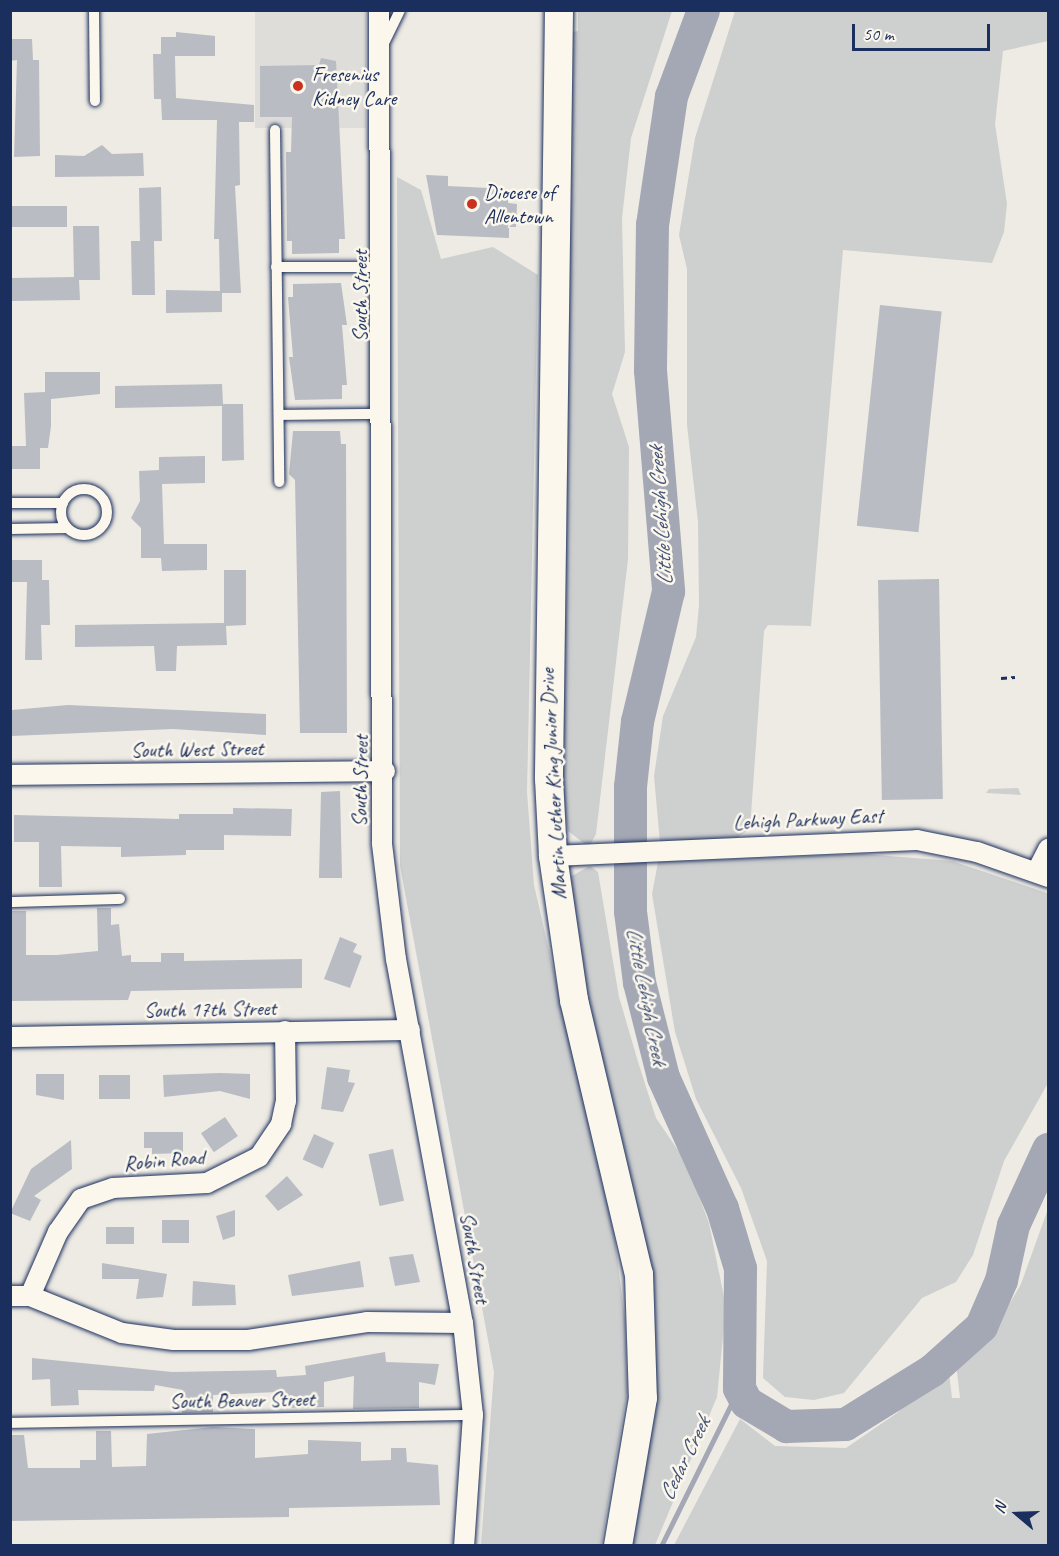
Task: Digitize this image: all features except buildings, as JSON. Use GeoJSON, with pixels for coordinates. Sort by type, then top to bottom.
{"type":"FeatureCollection","features":[{"type":"Feature","properties":{"kind":"main road","name":"Martin Luther King Junior Drive"},"geometry":{"type":"LineString","coordinates":[[559,10],[547,645],[553,856],[574,1000],[639,1274],[643,1398],[618,1545]]}},
{"type":"Feature","properties":{"kind":"street","name":"South Street"},"geometry":{"type":"LineString","coordinates":[[379,10],[385,414],[385,771],[382,844],[410,1030],[463,1323],[473,1415],[464,1545]]}},
{"type":"Feature","properties":{"kind":"street","name":"South West Street"},"geometry":{"type":"LineString","coordinates":[[10,775],[385,771]]}},
{"type":"Feature","properties":{"kind":"street","name":"Lehigh Parkway East"},"geometry":{"type":"LineString","coordinates":[[553,856],[917,840],[1043,874],[1048,849]]}},
{"type":"Feature","properties":{"kind":"street","name":"South 17th Street"},"geometry":{"type":"LineString","coordinates":[[10,1037],[410,1030]]}},
{"type":"Feature","properties":{"kind":"street","name":"Robin Road"},"geometry":{"type":"LineString","coordinates":[[30,1296],[58,1232],[81,1199],[113,1188],[207,1183],[259,1157],[281,1124],[286,1101],[285,1031]]}},
{"type":"Feature","properties":{"kind":"street"},"geometry":{"type":"LineString","coordinates":[[10,1296],[30,1296],[88,1323],[174,1340],[248,1340],[367,1322],[463,1323]]}},
{"type":"Feature","properties":{"kind":"lane"},"geometry":{"type":"LineString","coordinates":[[94,10],[95,100]]}},
{"type":"Feature","properties":{"kind":"lane"},"geometry":{"type":"LineString","coordinates":[[380,52],[400,10]]}},
{"type":"Feature","properties":{"kind":"lane"},"geometry":{"type":"LineString","coordinates":[[275,130],[279,482]]}},
{"type":"Feature","properties":{"kind":"lane"},"geometry":{"type":"LineString","coordinates":[[276,267],[384,267]]}},
{"type":"Feature","properties":{"kind":"lane"},"geometry":{"type":"LineString","coordinates":[[279,415],[385,414]]}},
{"type":"Feature","properties":{"kind":"lane"},"geometry":{"type":"LineString","coordinates":[[10,503],[63,503],[73,492],[87,490],[100,496],[106,509],[104,524],[92,534],[77,534],[68,528],[10,529]]}},
{"type":"Feature","properties":{"kind":"lane"},"geometry":{"type":"LineString","coordinates":[[63,503],[68,528]]}},
{"type":"Feature","properties":{"kind":"lane"},"geometry":{"type":"LineString","coordinates":[[10,902],[120,899]]}},
{"type":"Feature","properties":{"kind":"lane","name":"South Beaver Street"},"geometry":{"type":"LineString","coordinates":[[10,1423],[473,1415]]}},
{"type":"Feature","properties":{"kind":"path"},"geometry":{"type":"LineString","coordinates":[[1001,678],[1015,677]]}},
{"type":"Feature","properties":{"kind":"shaded area"},"geometry":{"type":"Polygon","coordinates":[[[255,11],[366,11],[366,128],[255,128],[255,11]]]}},
{"type":"Feature","properties":{"kind":"shaded area"},"geometry":{"type":"Polygon","coordinates":[[[578,11],[672,11],[631,138],[622,218],[625,352],[612,394],[629,447],[628,559],[596,834],[589,847],[568,831],[560,780],[572,32],[578,31],[578,11]]]}},
{"type":"Feature","properties":{"kind":"shaded area"},"geometry":{"type":"Polygon","coordinates":[[[735,11],[1048,11],[1048,41],[1003,51],[995,124],[1007,204],[1004,232],[992,263],[843,250],[811,626],[768,625],[764,631],[750,829],[738,837],[660,843],[654,776],[663,716],[696,637],[699,605],[698,522],[687,425],[687,269],[679,235],[695,138],[735,11]]]}},
{"type":"Feature","properties":{"kind":"shaded area"},"geometry":{"type":"Polygon","coordinates":[[[397,177],[421,190],[441,259],[493,247],[538,275],[527,792],[534,885],[614,1233],[625,1320],[627,1392],[601,1545],[481,1545],[494,1372],[400,866],[397,177]]]}},
{"type":"Feature","properties":{"kind":"shaded area"},"geometry":{"type":"Polygon","coordinates":[[[1018,788],[1021,795],[986,793],[989,789],[1018,788]]]}},
{"type":"Feature","properties":{"kind":"shaded area"},"geometry":{"type":"Polygon","coordinates":[[[863,854],[952,861],[1047,893],[1048,1083],[1004,1161],[973,1255],[956,1282],[922,1298],[844,1393],[814,1400],[785,1397],[763,1378],[767,1261],[741,1188],[696,1099],[675,1032],[652,894],[658,862],[863,854]]]}},
{"type":"Feature","properties":{"kind":"shaded area"},"geometry":{"type":"Polygon","coordinates":[[[590,866],[598,872],[619,997],[639,1065],[656,1118],[686,1162],[709,1223],[726,1307],[717,1397],[655,1545],[627,1545],[650,1417],[568,878],[590,866]]]}},
{"type":"Feature","properties":{"kind":"shaded area"},"geometry":{"type":"Polygon","coordinates":[[[1048,1209],[1048,1545],[674,1545],[740,1419],[775,1446],[846,1448],[897,1413],[948,1365],[952,1398],[960,1398],[956,1363],[993,1332],[1021,1284],[1048,1209]]]}},
{"type":"Feature","properties":{"kind":"waterway","name":"Little Lehigh Creek"},"geometry":{"type":"LineString","coordinates":[[703,10],[671,96],[652,224],[650,370],[668,591],[637,721],[630,786],[630,911],[639,982],[663,1077],[722,1208],[740,1268],[739,1388],[746,1402],[786,1426],[845,1424],[932,1370],[981,1326],[1001,1280],[1013,1225],[1048,1149]]}},
{"type":"Feature","properties":{"kind":"waterway","name":"Cedar Creek"},"geometry":{"type":"LineString","coordinates":[[661,1546],[739,1388]]}},
{"type":"Feature","properties":{"kind":"place","name":"Fresenius Kidney Care"},"geometry":{"type":"Point","coordinates":[298,86]}},
{"type":"Feature","properties":{"kind":"place","name":"Diocese of Allentown"},"geometry":{"type":"Point","coordinates":[472,204]}}]}
